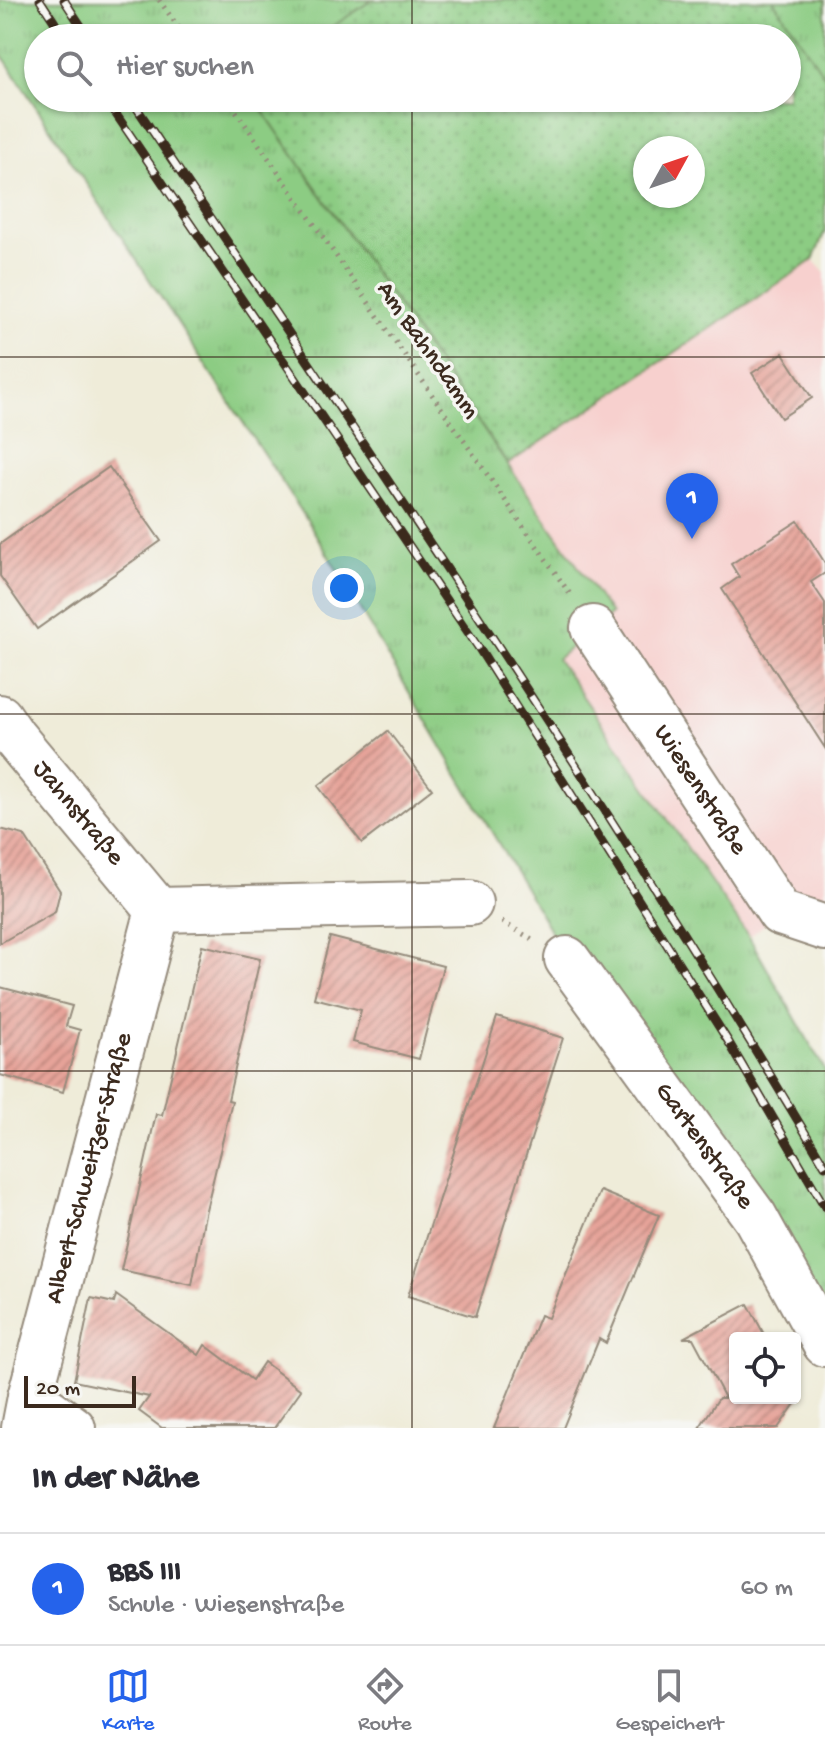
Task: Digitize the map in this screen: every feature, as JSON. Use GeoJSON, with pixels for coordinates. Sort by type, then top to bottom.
{"type":"FeatureCollection","features":[{"type":"Feature","properties":{"kind":"street","name":"Wiesenstraße"},"geometry":{"type":"LineString","coordinates":[[593,628],[780,913],[825,928]]}},
{"type":"Feature","properties":{"kind":"street","name":"Jahnstraße"},"geometry":{"type":"LineString","coordinates":[[0,717],[158,910]]}},
{"type":"Feature","properties":{"kind":"street"},"geometry":{"type":"LineString","coordinates":[[158,910],[470,903]]}},
{"type":"Feature","properties":{"kind":"street","name":"Albert-Schweitzer-Straße"},"geometry":{"type":"LineString","coordinates":[[27,1412],[158,910]]}},
{"type":"Feature","properties":{"kind":"street","name":"Gartenstraße"},"geometry":{"type":"LineString","coordinates":[[567,959],[755,1217],[825,1344]]}},
{"type":"Feature","properties":{"kind":"street"},"geometry":{"type":"LineString","coordinates":[[27,1412],[73,1428]]}},
{"type":"Feature","properties":{"kind":"path"},"geometry":{"type":"LineString","coordinates":[[159,0],[176,24]]}},
{"type":"Feature","properties":{"kind":"path","name":"Am Bahndamm"},"geometry":{"type":"LineString","coordinates":[[237,112],[593,628]]}},
{"type":"Feature","properties":{"kind":"path"},"geometry":{"type":"LineString","coordinates":[[470,903],[567,959]]}},
{"type":"Feature","properties":{"kind":"shaded area"},"geometry":{"type":"Polygon","coordinates":[[[813,260],[825,273],[825,898],[806,891],[749,937],[557,659],[593,628],[508,464],[813,260]]]}},
{"type":"Feature","properties":{"kind":"green space"},"geometry":{"type":"Polygon","coordinates":[[[0,0],[372,0],[337,24],[24,24],[24,89],[0,52],[0,0]]]}},
{"type":"Feature","properties":{"kind":"green space"},"geometry":{"type":"Polygon","coordinates":[[[372,0],[773,0],[789,24],[337,24],[372,0]]]}},
{"type":"Feature","properties":{"kind":"green space"},"geometry":{"type":"Polygon","coordinates":[[[773,0],[825,0],[825,77],[801,41],[801,24],[789,24],[773,0]]]}},
{"type":"Feature","properties":{"kind":"green space"},"geometry":{"type":"Polygon","coordinates":[[[801,41],[825,77],[825,231],[813,260],[508,464],[264,112],[801,112],[801,41]]]}},
{"type":"Feature","properties":{"kind":"green space"},"geometry":{"type":"Polygon","coordinates":[[[39,112],[264,112],[611,614],[557,659],[749,937],[825,1070],[825,1344],[567,959],[309,523],[39,112]]]}},
{"type":"Feature","properties":{"kind":"building"},"geometry":{"type":"Polygon","coordinates":[[[783,353],[812,398],[781,418],[752,373],[783,353]]]}},
{"type":"Feature","properties":{"kind":"building"},"geometry":{"type":"Polygon","coordinates":[[[109,467],[161,541],[37,629],[0,576],[0,544],[109,467]]]}},
{"type":"Feature","properties":{"kind":"building"},"geometry":{"type":"Polygon","coordinates":[[[798,521],[825,563],[825,573],[811,582],[825,603],[825,748],[722,589],[739,577],[731,564],[798,521]]]}},
{"type":"Feature","properties":{"kind":"building"},"geometry":{"type":"Polygon","coordinates":[[[388,731],[432,789],[362,843],[318,786],[388,731]]]}},
{"type":"Feature","properties":{"kind":"building"},"geometry":{"type":"Polygon","coordinates":[[[0,829],[24,835],[60,891],[55,912],[0,943],[0,829]]]}},
{"type":"Feature","properties":{"kind":"building"},"geometry":{"type":"Polygon","coordinates":[[[330,937],[443,966],[419,1059],[353,1042],[361,1010],[314,998],[330,937]]]}},
{"type":"Feature","properties":{"kind":"building"},"geometry":{"type":"Polygon","coordinates":[[[202,945],[260,959],[228,1100],[232,1101],[192,1285],[121,1270],[156,1114],[162,1115],[202,945]]]}},
{"type":"Feature","properties":{"kind":"building"},"geometry":{"type":"Polygon","coordinates":[[[0,987],[72,1006],[66,1026],[80,1030],[63,1092],[0,1075],[0,987]]]}},
{"type":"Feature","properties":{"kind":"building"},"geometry":{"type":"Polygon","coordinates":[[[497,1017],[563,1038],[475,1317],[408,1296],[497,1017]]]}},
{"type":"Feature","properties":{"kind":"building"},"geometry":{"type":"Polygon","coordinates":[[[600,1191],[659,1215],[606,1343],[599,1339],[563,1428],[494,1428],[540,1315],[548,1318],[600,1191]]]}},
{"type":"Feature","properties":{"kind":"building"},"geometry":{"type":"Polygon","coordinates":[[[116,1295],[199,1355],[205,1345],[252,1380],[264,1362],[301,1390],[274,1428],[162,1428],[139,1411],[149,1397],[74,1381],[91,1298],[114,1303],[116,1295]]]}},
{"type":"Feature","properties":{"kind":"building"},"geometry":{"type":"Polygon","coordinates":[[[748,1304],[763,1332],[729,1332],[729,1404],[795,1404],[778,1428],[699,1428],[719,1398],[725,1398],[693,1338],[683,1338],[748,1304]]]}},
{"type":"Feature","properties":{"kind":"railway"},"geometry":{"type":"LineString","coordinates":[[40,0],[56,24]]}},
{"type":"Feature","properties":{"kind":"railway"},"geometry":{"type":"LineString","coordinates":[[64,0],[80,24]]}},
{"type":"Feature","properties":{"kind":"railway"},"geometry":{"type":"LineString","coordinates":[[115,112],[478,647],[728,1041],[825,1207]]}},
{"type":"Feature","properties":{"kind":"railway"},"geometry":{"type":"LineString","coordinates":[[139,112],[572,760],[743,1029],[825,1166]]}},
{"type":"Feature","properties":{"kind":"place","name":"BBS III"},"geometry":{"type":"Point","coordinates":[692,539]}}]}
